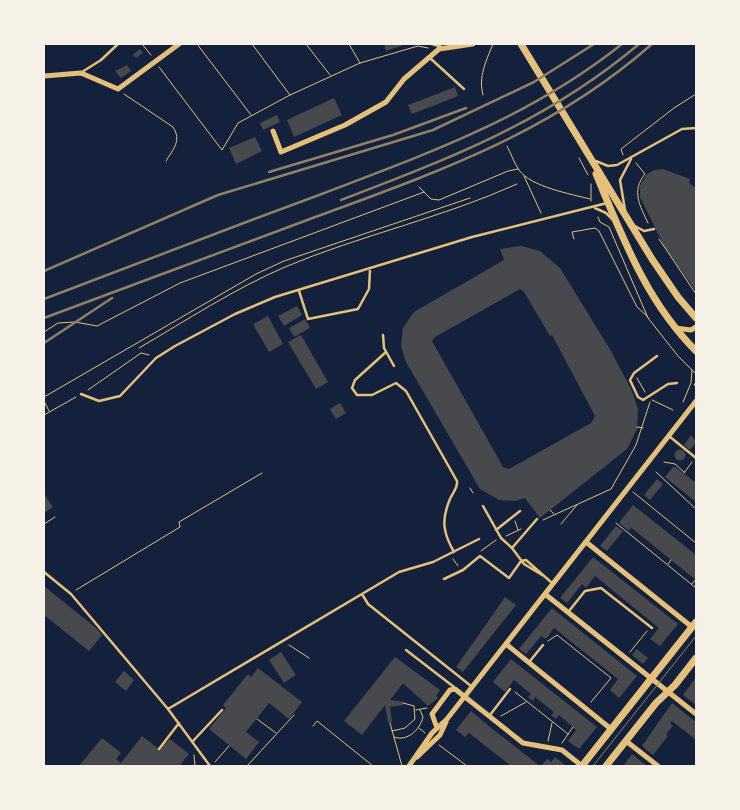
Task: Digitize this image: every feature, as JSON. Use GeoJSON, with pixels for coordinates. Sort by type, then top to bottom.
{"type":"FeatureCollection","features":[{"type":"Feature","properties":{"kind":"main road"},"geometry":{"type":"LineString","coordinates":[[522,44],[664,277],[696,318]]}},
{"type":"Feature","properties":{"kind":"main road"},"geometry":{"type":"LineString","coordinates":[[587,153],[616,224],[648,290],[675,328],[696,351]]}},
{"type":"Feature","properties":{"kind":"main road"},"geometry":{"type":"LineString","coordinates":[[582,766],[694,624]]}},
{"type":"Feature","properties":{"kind":"main road"},"geometry":{"type":"LineString","coordinates":[[606,766],[696,658]]}},
{"type":"Feature","properties":{"kind":"street"},"geometry":{"type":"LineString","coordinates":[[44,76],[81,72],[118,89],[179,44]]}},
{"type":"Feature","properties":{"kind":"street"},"geometry":{"type":"LineString","coordinates":[[273,131],[281,152],[345,125],[386,102],[404,79],[441,48],[473,44]]}},
{"type":"Feature","properties":{"kind":"street"},"geometry":{"type":"LineString","coordinates":[[675,328],[691,330],[696,327]]}},
{"type":"Feature","properties":{"kind":"street"},"geometry":{"type":"LineString","coordinates":[[409,766],[696,401]]}},
{"type":"Feature","properties":{"kind":"street"},"geometry":{"type":"LineString","coordinates":[[586,542],[694,624]]}},
{"type":"Feature","properties":{"kind":"street"},"geometry":{"type":"LineString","coordinates":[[545,594],[696,714]]}},
{"type":"Feature","properties":{"kind":"street"},"geometry":{"type":"LineString","coordinates":[[506,644],[611,729]]}},
{"type":"Feature","properties":{"kind":"street"},"geometry":{"type":"LineString","coordinates":[[437,728],[432,714],[450,690],[455,689],[466,695],[523,743],[557,749],[566,753],[582,766]]}},
{"type":"Feature","properties":{"kind":"street"},"geometry":{"type":"LineString","coordinates":[[415,759],[428,749],[440,735],[447,719]]}},
{"type":"Feature","properties":{"kind":"street"},"geometry":{"type":"LineString","coordinates":[[626,741],[658,766]]}},
{"type":"Feature","properties":{"kind":"lane"},"geometry":{"type":"LineString","coordinates":[[81,72],[101,60],[118,44]]}},
{"type":"Feature","properties":{"kind":"lane"},"geometry":{"type":"LineString","coordinates":[[432,44],[441,48]]}},
{"type":"Feature","properties":{"kind":"lane"},"geometry":{"type":"LineString","coordinates":[[429,58],[464,89]]}},
{"type":"Feature","properties":{"kind":"lane"},"geometry":{"type":"LineString","coordinates":[[587,153],[597,162],[608,166],[618,165],[682,129],[696,128]]}},
{"type":"Feature","properties":{"kind":"lane"},"geometry":{"type":"LineString","coordinates":[[627,216],[620,180],[633,157]]}},
{"type":"Feature","properties":{"kind":"lane"},"geometry":{"type":"LineString","coordinates":[[81,394],[99,402],[116,398],[128,390],[156,358],[235,314],[299,291],[472,237],[608,202],[627,216],[641,230],[654,229]]}},
{"type":"Feature","properties":{"kind":"lane"},"geometry":{"type":"LineString","coordinates":[[594,207],[606,213],[616,224]]}},
{"type":"Feature","properties":{"kind":"lane"},"geometry":{"type":"LineString","coordinates":[[299,291],[308,319],[358,309],[369,289],[370,270]]}},
{"type":"Feature","properties":{"kind":"lane"},"geometry":{"type":"LineString","coordinates":[[383,335],[386,352],[394,366]]}},
{"type":"Feature","properties":{"kind":"lane"},"geometry":{"type":"LineString","coordinates":[[386,352],[355,380],[352,388],[357,394],[366,396],[396,383],[406,391],[457,481],[457,487],[449,501],[443,528],[454,552]]}},
{"type":"Feature","properties":{"kind":"lane"},"geometry":{"type":"LineString","coordinates":[[657,356],[632,375],[630,380],[638,397],[643,400],[668,384],[677,383]]}},
{"type":"Feature","properties":{"kind":"lane"},"geometry":{"type":"LineString","coordinates":[[669,436],[696,458]]}},
{"type":"Feature","properties":{"kind":"lane"},"geometry":{"type":"LineString","coordinates":[[482,506],[492,518],[491,522],[501,538],[512,548],[521,561],[553,584]]}},
{"type":"Feature","properties":{"kind":"lane"},"geometry":{"type":"LineString","coordinates":[[496,530],[520,511]]}},
{"type":"Feature","properties":{"kind":"lane"},"geometry":{"type":"LineString","coordinates":[[512,548],[537,519]]}},
{"type":"Feature","properties":{"kind":"lane"},"geometry":{"type":"LineString","coordinates":[[168,709],[399,572],[433,562],[479,539]]}},
{"type":"Feature","properties":{"kind":"lane"},"geometry":{"type":"LineString","coordinates":[[444,579],[463,570],[480,556],[509,578],[521,561],[526,560],[531,562],[542,576]]}},
{"type":"Feature","properties":{"kind":"lane"},"geometry":{"type":"LineString","coordinates":[[44,572],[71,594],[168,709],[211,766]]}},
{"type":"Feature","properties":{"kind":"lane"},"geometry":{"type":"LineString","coordinates":[[568,613],[585,591],[601,588],[652,628]]}},
{"type":"Feature","properties":{"kind":"lane"},"geometry":{"type":"LineString","coordinates":[[362,594],[368,604],[472,687]]}},
{"type":"Feature","properties":{"kind":"lane"},"geometry":{"type":"LineString","coordinates":[[529,663],[543,644]]}},
{"type":"Feature","properties":{"kind":"lane"},"geometry":{"type":"LineString","coordinates":[[406,650],[466,695]]}},
{"type":"Feature","properties":{"kind":"lane"},"geometry":{"type":"LineString","coordinates":[[491,718],[510,689]]}},
{"type":"Feature","properties":{"kind":"lane"},"geometry":{"type":"LineString","coordinates":[[193,741],[222,710]]}},
{"type":"Feature","properties":{"kind":"lane"},"geometry":{"type":"LineString","coordinates":[[159,749],[179,723]]}},
{"type":"Feature","properties":{"kind":"path"},"geometry":{"type":"LineString","coordinates":[[142,44],[222,150],[238,123],[330,76],[360,63],[418,46],[441,48]]}},
{"type":"Feature","properties":{"kind":"path"},"geometry":{"type":"LineString","coordinates":[[197,44],[251,116]]}},
{"type":"Feature","properties":{"kind":"path"},"geometry":{"type":"LineString","coordinates":[[252,44],[290,95]]}},
{"type":"Feature","properties":{"kind":"path"},"geometry":{"type":"LineString","coordinates":[[306,44],[330,76]]}},
{"type":"Feature","properties":{"kind":"path"},"geometry":{"type":"LineString","coordinates":[[349,44],[360,63]]}},
{"type":"Feature","properties":{"kind":"path"},"geometry":{"type":"LineString","coordinates":[[483,96],[481,88],[484,64],[494,44]]}},
{"type":"Feature","properties":{"kind":"path"},"geometry":{"type":"LineString","coordinates":[[118,89],[173,127],[177,134],[178,142],[166,161]]}},
{"type":"Feature","properties":{"kind":"path"},"geometry":{"type":"LineString","coordinates":[[624,155],[621,149],[696,93]]}},
{"type":"Feature","properties":{"kind":"path"},"geometry":{"type":"LineString","coordinates":[[507,146],[523,175],[543,220]]}},
{"type":"Feature","properties":{"kind":"path"},"geometry":{"type":"LineString","coordinates":[[523,175],[553,189],[591,200],[593,194],[591,180],[579,158]]}},
{"type":"Feature","properties":{"kind":"path"},"geometry":{"type":"LineString","coordinates":[[636,163],[645,174],[639,183],[637,194],[650,226]]}},
{"type":"Feature","properties":{"kind":"path"},"geometry":{"type":"LineString","coordinates":[[419,187],[431,199],[439,200],[508,171],[518,169]]}},
{"type":"Feature","properties":{"kind":"path"},"geometry":{"type":"LineString","coordinates":[[138,348],[230,294],[286,267],[452,210],[517,184]]}},
{"type":"Feature","properties":{"kind":"path"},"geometry":{"type":"LineString","coordinates":[[44,332],[58,323],[75,322],[97,326],[180,283],[424,192]]}},
{"type":"Feature","properties":{"kind":"path"},"geometry":{"type":"LineString","coordinates":[[44,397],[256,274],[292,258],[470,198]]}},
{"type":"Feature","properties":{"kind":"path"},"geometry":{"type":"LineString","coordinates":[[598,216],[600,222],[597,229],[636,307],[648,318],[678,356],[696,374]]}},
{"type":"Feature","properties":{"kind":"path"},"geometry":{"type":"LineString","coordinates":[[600,222],[609,227],[648,318]]}},
{"type":"Feature","properties":{"kind":"path"},"geometry":{"type":"LineString","coordinates":[[574,239],[572,232],[597,229]]}},
{"type":"Feature","properties":{"kind":"path"},"geometry":{"type":"LineString","coordinates":[[659,239],[696,294]]}},
{"type":"Feature","properties":{"kind":"path"},"geometry":{"type":"LineString","coordinates":[[44,415],[81,394],[141,353],[144,354]]}},
{"type":"Feature","properties":{"kind":"path"},"geometry":{"type":"LineString","coordinates":[[683,402],[691,383],[692,370]]}},
{"type":"Feature","properties":{"kind":"path"},"geometry":{"type":"LineString","coordinates":[[635,377],[646,395]]}},
{"type":"Feature","properties":{"kind":"path"},"geometry":{"type":"LineString","coordinates":[[696,382],[694,385],[696,386]]}},
{"type":"Feature","properties":{"kind":"path"},"geometry":{"type":"LineString","coordinates":[[485,547],[611,489],[643,428],[650,405],[649,399],[673,410]]}},
{"type":"Feature","properties":{"kind":"path"},"geometry":{"type":"LineString","coordinates":[[44,401],[50,411]]}},
{"type":"Feature","properties":{"kind":"path"},"geometry":{"type":"LineString","coordinates":[[637,427],[643,428]]}},
{"type":"Feature","properties":{"kind":"path"},"geometry":{"type":"LineString","coordinates":[[664,462],[675,464],[684,473],[696,458]]}},
{"type":"Feature","properties":{"kind":"path"},"geometry":{"type":"LineString","coordinates":[[656,472],[674,485],[696,509]]}},
{"type":"Feature","properties":{"kind":"path"},"geometry":{"type":"LineString","coordinates":[[71,594],[90,580],[180,527],[179,522],[262,473]]}},
{"type":"Feature","properties":{"kind":"path"},"geometry":{"type":"LineString","coordinates":[[470,488],[473,493]]}},
{"type":"Feature","properties":{"kind":"path"},"geometry":{"type":"LineString","coordinates":[[628,488],[696,543]]}},
{"type":"Feature","properties":{"kind":"path"},"geometry":{"type":"LineString","coordinates":[[561,524],[578,504]]}},
{"type":"Feature","properties":{"kind":"path"},"geometry":{"type":"LineString","coordinates":[[550,510],[554,515]]}},
{"type":"Feature","properties":{"kind":"path"},"geometry":{"type":"LineString","coordinates":[[44,524],[54,517]]}},
{"type":"Feature","properties":{"kind":"path"},"geometry":{"type":"LineString","coordinates":[[616,523],[696,588]]}},
{"type":"Feature","properties":{"kind":"path"},"geometry":{"type":"LineString","coordinates":[[643,544],[647,540]]}},
{"type":"Feature","properties":{"kind":"path"},"geometry":{"type":"LineString","coordinates":[[452,559],[456,564]]}},
{"type":"Feature","properties":{"kind":"path"},"geometry":{"type":"LineString","coordinates":[[668,564],[671,560]]}},
{"type":"Feature","properties":{"kind":"path"},"geometry":{"type":"LineString","coordinates":[[692,584],[696,579]]}},
{"type":"Feature","properties":{"kind":"path"},"geometry":{"type":"LineString","coordinates":[[629,654],[646,631]]}},
{"type":"Feature","properties":{"kind":"path"},"geometry":{"type":"LineString","coordinates":[[543,644],[557,635],[611,678],[586,709]]}},
{"type":"Feature","properties":{"kind":"path"},"geometry":{"type":"LineString","coordinates":[[286,639],[291,648],[309,658]]}},
{"type":"Feature","properties":{"kind":"path"},"geometry":{"type":"LineString","coordinates":[[510,689],[568,734]]}},
{"type":"Feature","properties":{"kind":"path"},"geometry":{"type":"LineString","coordinates":[[491,718],[527,702]]}},
{"type":"Feature","properties":{"kind":"path"},"geometry":{"type":"LineString","coordinates":[[392,731],[402,730],[415,719],[415,710],[411,704],[403,703]]}},
{"type":"Feature","properties":{"kind":"path"},"geometry":{"type":"LineString","coordinates":[[415,710],[436,707]]}},
{"type":"Feature","properties":{"kind":"path"},"geometry":{"type":"LineString","coordinates":[[394,737],[405,737],[418,728],[423,718],[420,710]]}},
{"type":"Feature","properties":{"kind":"path"},"geometry":{"type":"LineString","coordinates":[[247,766],[294,715]]}},
{"type":"Feature","properties":{"kind":"path"},"geometry":{"type":"LineString","coordinates":[[257,718],[277,733]]}},
{"type":"Feature","properties":{"kind":"path"},"geometry":{"type":"LineString","coordinates":[[313,726],[317,721],[373,766]]}},
{"type":"Feature","properties":{"kind":"path"},"geometry":{"type":"LineString","coordinates":[[546,747],[552,722]]}},
{"type":"Feature","properties":{"kind":"path"},"geometry":{"type":"LineString","coordinates":[[390,723],[403,766]]}},
{"type":"Feature","properties":{"kind":"path"},"geometry":{"type":"LineString","coordinates":[[557,749],[573,727]]}},
{"type":"Feature","properties":{"kind":"path"},"geometry":{"type":"LineString","coordinates":[[418,728],[425,733]]}},
{"type":"Feature","properties":{"kind":"path"},"geometry":{"type":"LineString","coordinates":[[436,743],[467,766]]}},
{"type":"Feature","properties":{"kind":"path"},"geometry":{"type":"LineString","coordinates":[[211,766],[229,746]]}},
{"type":"Feature","properties":{"kind":"building"},"geometry":{"type":"Polygon","coordinates":[[[384,44],[406,44],[386,51],[384,44]]]}},
{"type":"Feature","properties":{"kind":"building"},"geometry":{"type":"Polygon","coordinates":[[[140,49],[143,53],[136,58],[133,55],[140,49]]]}},
{"type":"Feature","properties":{"kind":"building"},"geometry":{"type":"Polygon","coordinates":[[[127,65],[131,71],[121,78],[115,71],[127,65]]]}},
{"type":"Feature","properties":{"kind":"building"},"geometry":{"type":"Polygon","coordinates":[[[455,87],[458,96],[412,114],[408,105],[455,87]]]}},
{"type":"Feature","properties":{"kind":"building"},"geometry":{"type":"Polygon","coordinates":[[[334,98],[342,115],[294,137],[287,120],[334,98]]]}},
{"type":"Feature","properties":{"kind":"building"},"geometry":{"type":"Polygon","coordinates":[[[277,115],[280,122],[263,130],[260,123],[277,115]]]}},
{"type":"Feature","properties":{"kind":"building"},"geometry":{"type":"Polygon","coordinates":[[[255,137],[262,151],[236,164],[229,148],[255,137]]]}},
{"type":"Feature","properties":{"kind":"building"},"geometry":{"type":"Polygon","coordinates":[[[663,169],[690,179],[689,183],[696,188],[696,291],[665,248],[640,197],[640,186],[646,175],[654,170],[663,169]]]}},
{"type":"Feature","properties":{"kind":"building"},"geometry":{"type":"Polygon","coordinates":[[[521,246],[540,251],[560,268],[611,351],[632,391],[638,409],[637,429],[627,449],[540,518],[525,498],[515,501],[499,500],[480,489],[406,362],[401,346],[403,328],[414,312],[504,260],[500,249],[521,246]],[[520,289],[435,337],[432,341],[503,467],[509,469],[591,423],[595,416],[552,335],[550,336],[524,292],[520,289]]]}},
{"type":"Feature","properties":{"kind":"building"},"geometry":{"type":"Polygon","coordinates":[[[297,306],[302,315],[284,326],[278,316],[297,306]]]}},
{"type":"Feature","properties":{"kind":"building"},"geometry":{"type":"Polygon","coordinates":[[[268,316],[283,344],[269,352],[253,324],[268,316]]]}},
{"type":"Feature","properties":{"kind":"building"},"geometry":{"type":"Polygon","coordinates":[[[305,319],[310,328],[294,337],[289,328],[305,319]]]}},
{"type":"Feature","properties":{"kind":"building"},"geometry":{"type":"Polygon","coordinates":[[[301,335],[328,382],[316,389],[288,342],[301,335]]]}},
{"type":"Feature","properties":{"kind":"building"},"geometry":{"type":"Polygon","coordinates":[[[340,403],[346,413],[336,419],[330,409],[340,403]]]}},
{"type":"Feature","properties":{"kind":"building"},"geometry":{"type":"Polygon","coordinates":[[[691,435],[696,442],[690,450],[684,445],[691,435]]]}},
{"type":"Feature","properties":{"kind":"building"},"geometry":{"type":"Polygon","coordinates":[[[678,450],[682,450],[685,455],[684,459],[678,460],[675,457],[675,453],[678,450]]]}},
{"type":"Feature","properties":{"kind":"building"},"geometry":{"type":"Polygon","coordinates":[[[674,466],[696,483],[696,502],[665,477],[674,466]]]}},
{"type":"Feature","properties":{"kind":"building"},"geometry":{"type":"Polygon","coordinates":[[[657,479],[663,484],[650,500],[644,495],[657,479]]]}},
{"type":"Feature","properties":{"kind":"building"},"geometry":{"type":"Polygon","coordinates":[[[44,494],[53,507],[44,513],[44,494]]]}},
{"type":"Feature","properties":{"kind":"building"},"geometry":{"type":"Polygon","coordinates":[[[633,505],[696,555],[696,580],[634,530],[631,528],[629,531],[619,523],[633,505]]]}},
{"type":"Feature","properties":{"kind":"building"},"geometry":{"type":"Polygon","coordinates":[[[616,526],[623,531],[607,551],[600,546],[616,526]]]}},
{"type":"Feature","properties":{"kind":"building"},"geometry":{"type":"Polygon","coordinates":[[[593,557],[678,624],[660,646],[650,639],[659,628],[595,576],[586,588],[582,584],[567,603],[560,598],[593,557]]]}},
{"type":"Feature","properties":{"kind":"building"},"geometry":{"type":"Polygon","coordinates":[[[44,586],[102,635],[89,651],[44,615],[44,586]]]}},
{"type":"Feature","properties":{"kind":"building"},"geometry":{"type":"Polygon","coordinates":[[[505,597],[516,605],[463,672],[456,667],[505,597]]]}},
{"type":"Feature","properties":{"kind":"building"},"geometry":{"type":"Polygon","coordinates":[[[552,608],[637,676],[619,698],[610,690],[618,679],[554,628],[546,639],[541,636],[526,654],[519,649],[552,608]]]}},
{"type":"Feature","properties":{"kind":"building"},"geometry":{"type":"Polygon","coordinates":[[[637,649],[648,658],[643,664],[632,655],[637,649]]]}},
{"type":"Feature","properties":{"kind":"building"},"geometry":{"type":"Polygon","coordinates":[[[281,652],[296,675],[284,683],[269,660],[281,652]]]}},
{"type":"Feature","properties":{"kind":"building"},"geometry":{"type":"Polygon","coordinates":[[[395,657],[440,690],[436,696],[438,698],[428,706],[403,683],[390,700],[404,702],[403,705],[390,707],[392,722],[388,723],[385,705],[362,735],[344,721],[395,657]]]}},
{"type":"Feature","properties":{"kind":"building"},"geometry":{"type":"Polygon","coordinates":[[[511,659],[597,727],[579,749],[568,741],[576,730],[559,715],[556,719],[551,715],[554,712],[535,697],[533,701],[528,697],[531,694],[514,680],[505,692],[493,682],[511,659]]]}},
{"type":"Feature","properties":{"kind":"building"},"geometry":{"type":"Polygon","coordinates":[[[258,668],[302,702],[289,719],[269,703],[246,732],[259,742],[246,759],[209,729],[226,708],[223,705],[248,674],[251,677],[258,668]]]}},
{"type":"Feature","properties":{"kind":"building"},"geometry":{"type":"Polygon","coordinates":[[[124,671],[134,680],[126,691],[115,682],[124,671]]]}},
{"type":"Feature","properties":{"kind":"building"},"geometry":{"type":"Polygon","coordinates":[[[696,677],[696,705],[683,695],[696,677]]]}},
{"type":"Feature","properties":{"kind":"building"},"geometry":{"type":"Polygon","coordinates":[[[672,703],[696,722],[696,740],[672,721],[670,723],[673,726],[666,734],[668,736],[653,755],[642,746],[672,703]]]}},
{"type":"Feature","properties":{"kind":"building"},"geometry":{"type":"Polygon","coordinates":[[[471,711],[540,766],[511,766],[469,733],[465,737],[456,730],[471,711]]]}},
{"type":"Feature","properties":{"kind":"building"},"geometry":{"type":"Polygon","coordinates":[[[142,736],[159,749],[170,739],[189,754],[179,766],[79,766],[102,738],[121,753],[116,759],[121,763],[142,736]]]}},
{"type":"Feature","properties":{"kind":"building"},"geometry":{"type":"Polygon","coordinates":[[[632,754],[647,766],[623,766],[632,754]]]}},
{"type":"Feature","properties":{"kind":"building"},"geometry":{"type":"Polygon","coordinates":[[[555,757],[566,766],[541,766],[547,759],[551,762],[555,757]]]}},
{"type":"Feature","properties":{"kind":"tram line"},"geometry":{"type":"LineString","coordinates":[[593,766],[696,636]]}},
{"type":"Feature","properties":{"kind":"railway"},"geometry":{"type":"LineString","coordinates":[[44,271],[218,195],[433,130],[534,82],[594,44]]}},
{"type":"Feature","properties":{"kind":"railway"},"geometry":{"type":"LineString","coordinates":[[44,299],[400,164],[477,132],[551,93],[587,70],[622,44]]}},
{"type":"Feature","properties":{"kind":"railway"},"geometry":{"type":"LineString","coordinates":[[341,200],[421,169],[534,116],[570,95],[605,71],[639,44]]}},
{"type":"Feature","properties":{"kind":"railway"},"geometry":{"type":"LineString","coordinates":[[44,318],[402,185],[490,148],[532,127],[573,103],[613,75],[652,44]]}},
{"type":"Feature","properties":{"kind":"railway"},"geometry":{"type":"LineString","coordinates":[[269,172],[393,135],[466,108]]}},
{"type":"Feature","properties":{"kind":"railway"},"geometry":{"type":"LineString","coordinates":[[44,343],[112,298]]}}]}
